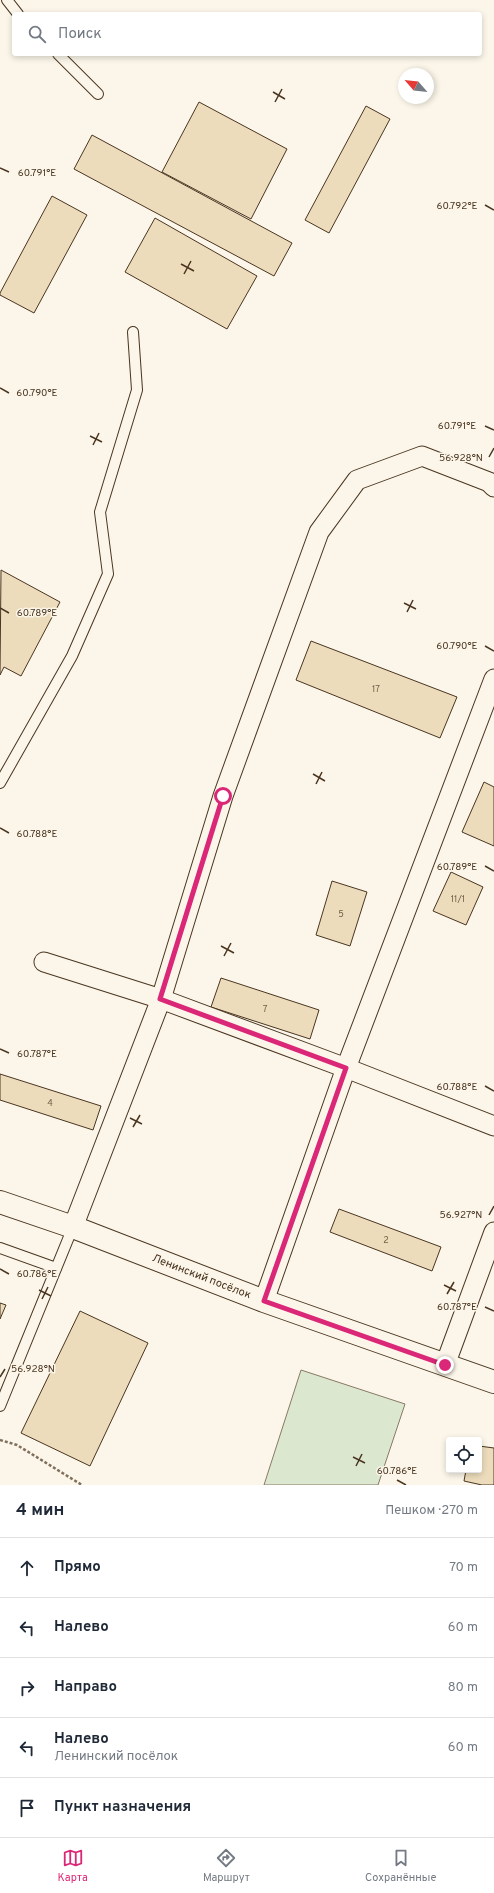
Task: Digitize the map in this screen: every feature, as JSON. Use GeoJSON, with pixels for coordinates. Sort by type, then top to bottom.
{"type":"FeatureCollection","features":[{"type":"Feature","properties":{"kind":"street"},"geometry":{"type":"LineString","coordinates":[[73,1227],[160,999],[223,796],[319,532],[357,480],[422,456],[489,482],[494,487]]}},
{"type":"Feature","properties":{"kind":"street"},"geometry":{"type":"LineString","coordinates":[[264,1301],[346,1068],[494,680]]}},
{"type":"Feature","properties":{"kind":"street"},"geometry":{"type":"LineString","coordinates":[[44,962],[160,999],[346,1068],[494,1126]]}},
{"type":"Feature","properties":{"kind":"street","name":"Ленинский посёлок"},"geometry":{"type":"LineString","coordinates":[[0,1202],[73,1227],[264,1301],[494,1382]]}},
{"type":"Feature","properties":{"kind":"street"},"geometry":{"type":"LineString","coordinates":[[445,1365],[494,1232]]}},
{"type":"Feature","properties":{"kind":"lane"},"geometry":{"type":"LineString","coordinates":[[7,0],[16,12]]}},
{"type":"Feature","properties":{"kind":"lane"},"geometry":{"type":"LineString","coordinates":[[60,56],[98,94]]}},
{"type":"Feature","properties":{"kind":"lane"},"geometry":{"type":"LineString","coordinates":[[0,783],[72,656],[108,574],[100,512],[137,390],[133,332]]}},
{"type":"Feature","properties":{"kind":"lane"},"geometry":{"type":"LineString","coordinates":[[0,1406],[73,1227]]}},
{"type":"Feature","properties":{"kind":"lane"},"geometry":{"type":"LineString","coordinates":[[0,1248],[56,1268]]}},
{"type":"Feature","properties":{"kind":"path"},"geometry":{"type":"LineString","coordinates":[[0,1440],[17,1445],[82,1485]]}},
{"type":"Feature","properties":{"kind":"green space"},"geometry":{"type":"Polygon","coordinates":[[[301,1370],[405,1404],[378,1485],[264,1485],[301,1370]]]}},
{"type":"Feature","properties":{"kind":"building"},"geometry":{"type":"Polygon","coordinates":[[[199,102],[287,149],[251,219],[162,172],[199,102]]]}},
{"type":"Feature","properties":{"kind":"building"},"geometry":{"type":"Polygon","coordinates":[[[366,106],[390,119],[329,233],[305,220],[366,106]]]}},
{"type":"Feature","properties":{"kind":"building"},"geometry":{"type":"Polygon","coordinates":[[[92,135],[292,243],[274,276],[74,169],[92,135]]]}},
{"type":"Feature","properties":{"kind":"building"},"geometry":{"type":"Polygon","coordinates":[[[52,196],[87,215],[34,313],[0,295],[0,293],[52,196]]]}},
{"type":"Feature","properties":{"kind":"building"},"geometry":{"type":"Polygon","coordinates":[[[155,218],[257,276],[227,329],[125,272],[155,218]]]}},
{"type":"Feature","properties":{"kind":"building"},"geometry":{"type":"Polygon","coordinates":[[[1,570],[60,602],[21,676],[4,667],[0,675],[1,570]]]}},
{"type":"Feature","properties":{"kind":"building"},"geometry":{"type":"Polygon","coordinates":[[[311,641],[457,697],[440,738],[296,680],[311,641]]]}},
{"type":"Feature","properties":{"kind":"building"},"geometry":{"type":"Polygon","coordinates":[[[484,782],[494,787],[494,846],[462,832],[484,782]]]}},
{"type":"Feature","properties":{"kind":"building"},"geometry":{"type":"Polygon","coordinates":[[[451,872],[483,887],[466,925],[433,911],[451,872]]]}},
{"type":"Feature","properties":{"kind":"building"},"geometry":{"type":"Polygon","coordinates":[[[332,881],[367,892],[350,946],[316,935],[332,881]]]}},
{"type":"Feature","properties":{"kind":"building"},"geometry":{"type":"Polygon","coordinates":[[[221,978],[319,1010],[310,1039],[211,1007],[221,978]]]}},
{"type":"Feature","properties":{"kind":"building"},"geometry":{"type":"Polygon","coordinates":[[[0,1074],[101,1106],[93,1130],[0,1100],[0,1074]]]}},
{"type":"Feature","properties":{"kind":"building"},"geometry":{"type":"Polygon","coordinates":[[[339,1209],[441,1247],[432,1271],[330,1232],[339,1209]]]}},
{"type":"Feature","properties":{"kind":"building"},"geometry":{"type":"Polygon","coordinates":[[[0,1303],[6,1305],[0,1319],[0,1303]]]}},
{"type":"Feature","properties":{"kind":"building"},"geometry":{"type":"Polygon","coordinates":[[[80,1311],[148,1343],[90,1466],[21,1433],[80,1311]]]}},
{"type":"Feature","properties":{"kind":"building"},"geometry":{"type":"Polygon","coordinates":[[[482,1446],[494,1448],[494,1485],[482,1485],[464,1481],[465,1473],[482,1473],[482,1446]]]}},
{"type":"Feature","properties":{"kind":"route"},"geometry":{"type":"LineString","coordinates":[[223,796],[160,999],[346,1068],[264,1301],[445,1365]]}}]}
